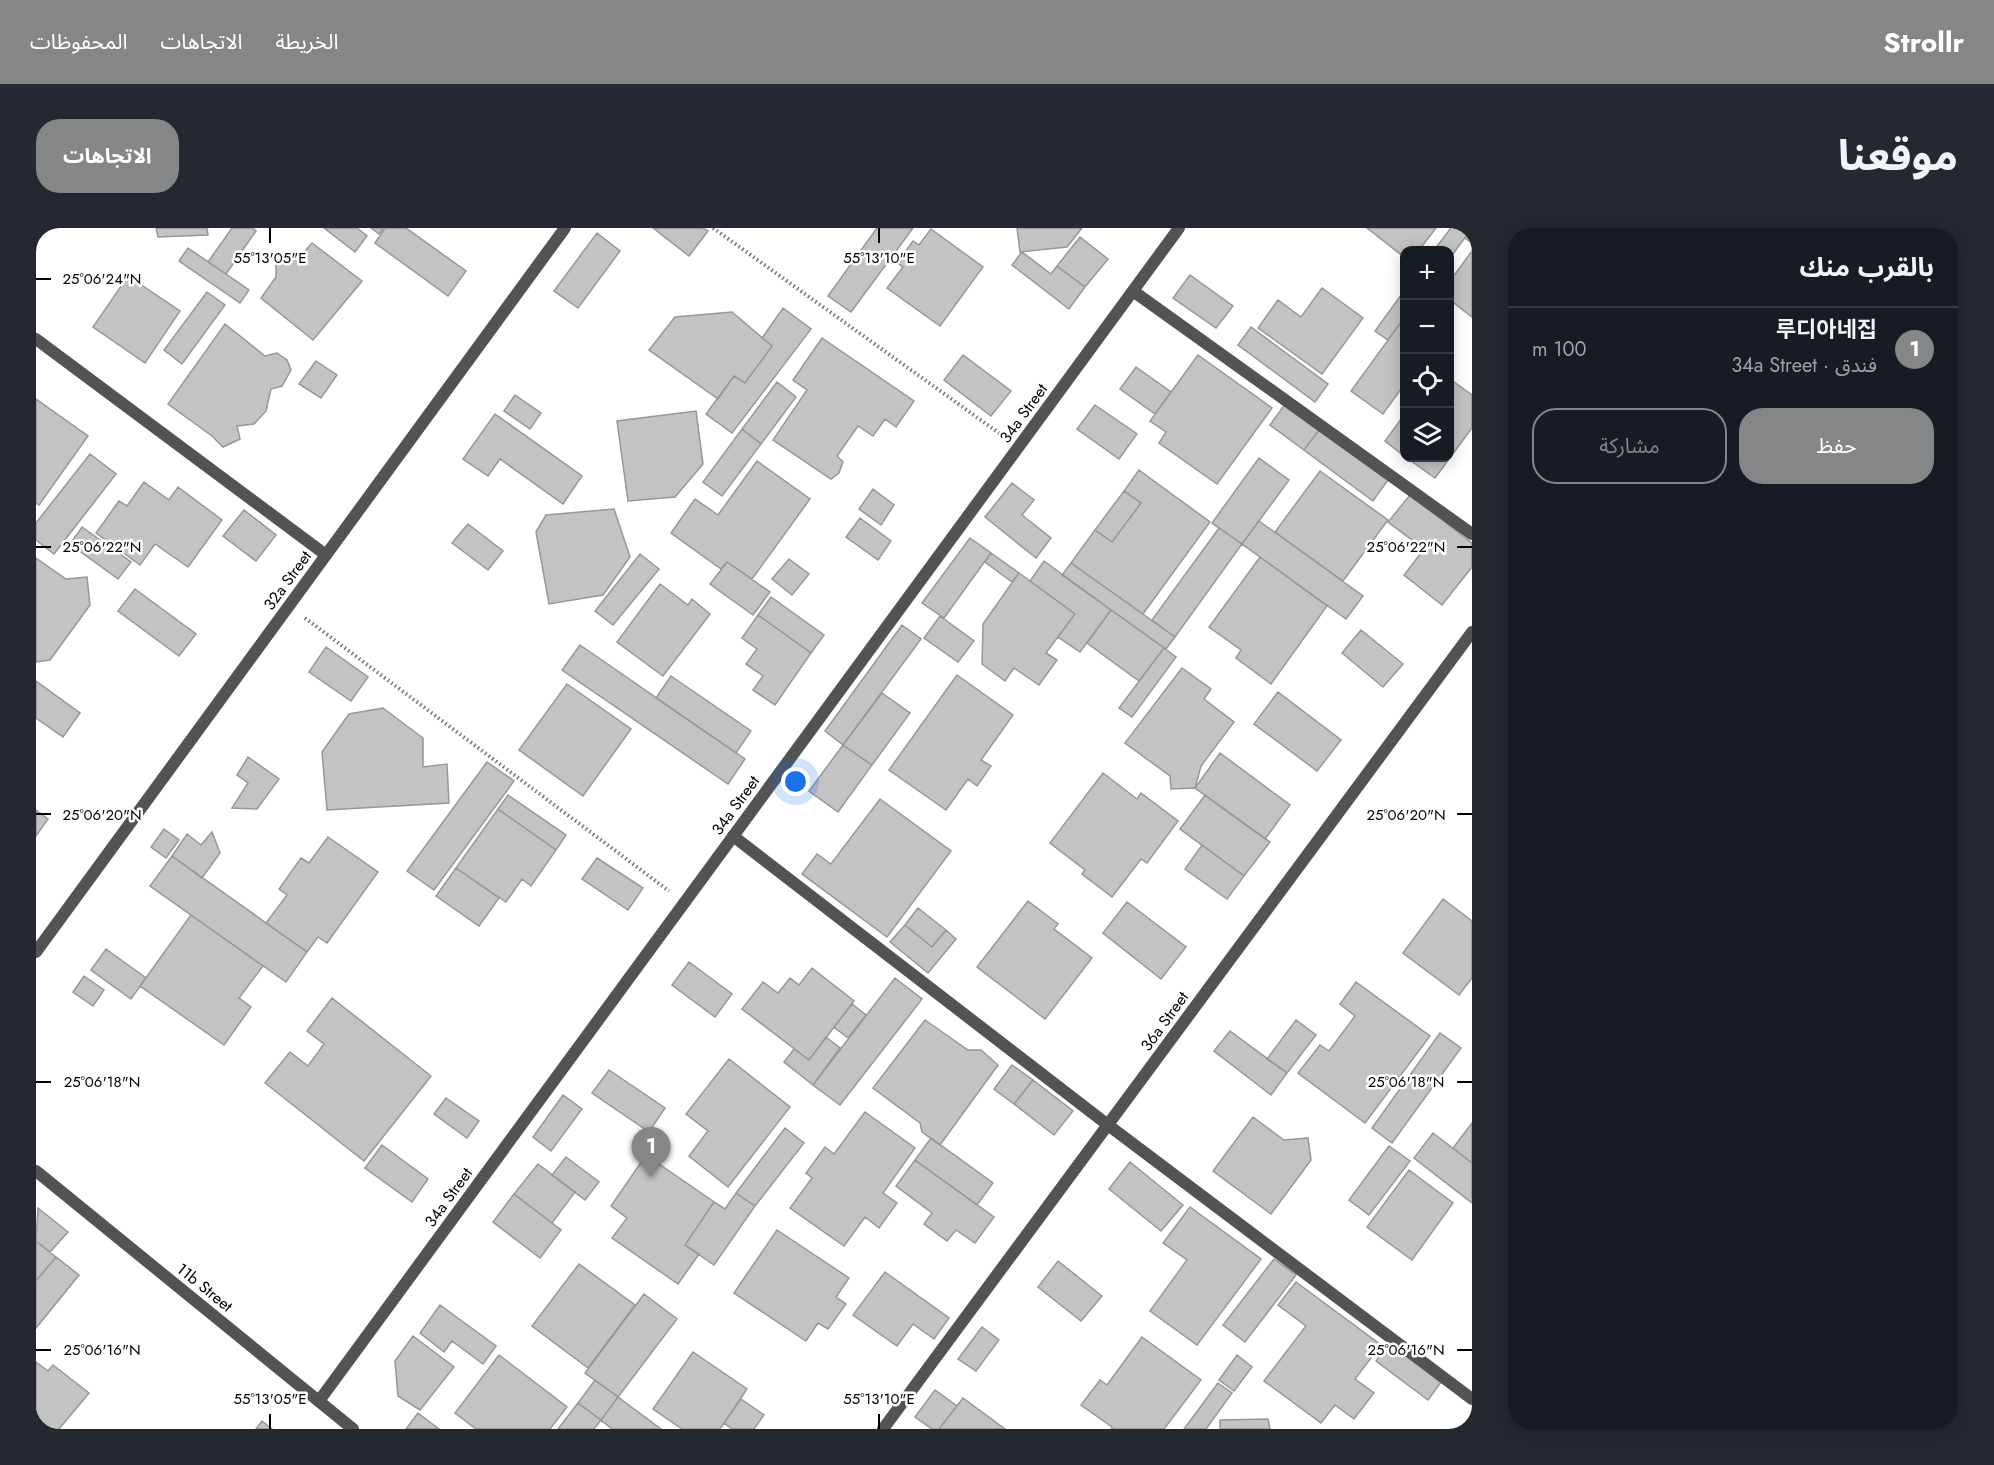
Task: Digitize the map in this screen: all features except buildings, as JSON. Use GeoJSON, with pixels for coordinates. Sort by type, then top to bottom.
{"type":"FeatureCollection","features":[{"type":"Feature","properties":{"kind":"street","name":"32a Street"},"geometry":{"type":"LineString","coordinates":[[36,952],[565,228]]}},
{"type":"Feature","properties":{"kind":"street","name":"34a Street"},"geometry":{"type":"LineString","coordinates":[[319,1401],[1179,228]]}},
{"type":"Feature","properties":{"kind":"street"},"geometry":{"type":"LineString","coordinates":[[1133,291],[1472,534]]}},
{"type":"Feature","properties":{"kind":"street"},"geometry":{"type":"LineString","coordinates":[[36,339],[326,555]]}},
{"type":"Feature","properties":{"kind":"street","name":"36a Street"},"geometry":{"type":"LineString","coordinates":[[883,1429],[1472,632]]}},
{"type":"Feature","properties":{"kind":"street"},"geometry":{"type":"LineString","coordinates":[[733,836],[1108,1125],[1472,1399]]}},
{"type":"Feature","properties":{"kind":"street","name":"11b Street"},"geometry":{"type":"LineString","coordinates":[[36,1171],[353,1429]]}},
{"type":"Feature","properties":{"kind":"path"},"geometry":{"type":"LineString","coordinates":[[713,228],[1018,447]]}},
{"type":"Feature","properties":{"kind":"path"},"geometry":{"type":"LineString","coordinates":[[289,606],[684,902]]}},
{"type":"Feature","properties":{"kind":"place","name":"루디아네집"},"geometry":{"type":"Point","coordinates":[651,1177]}}]}
